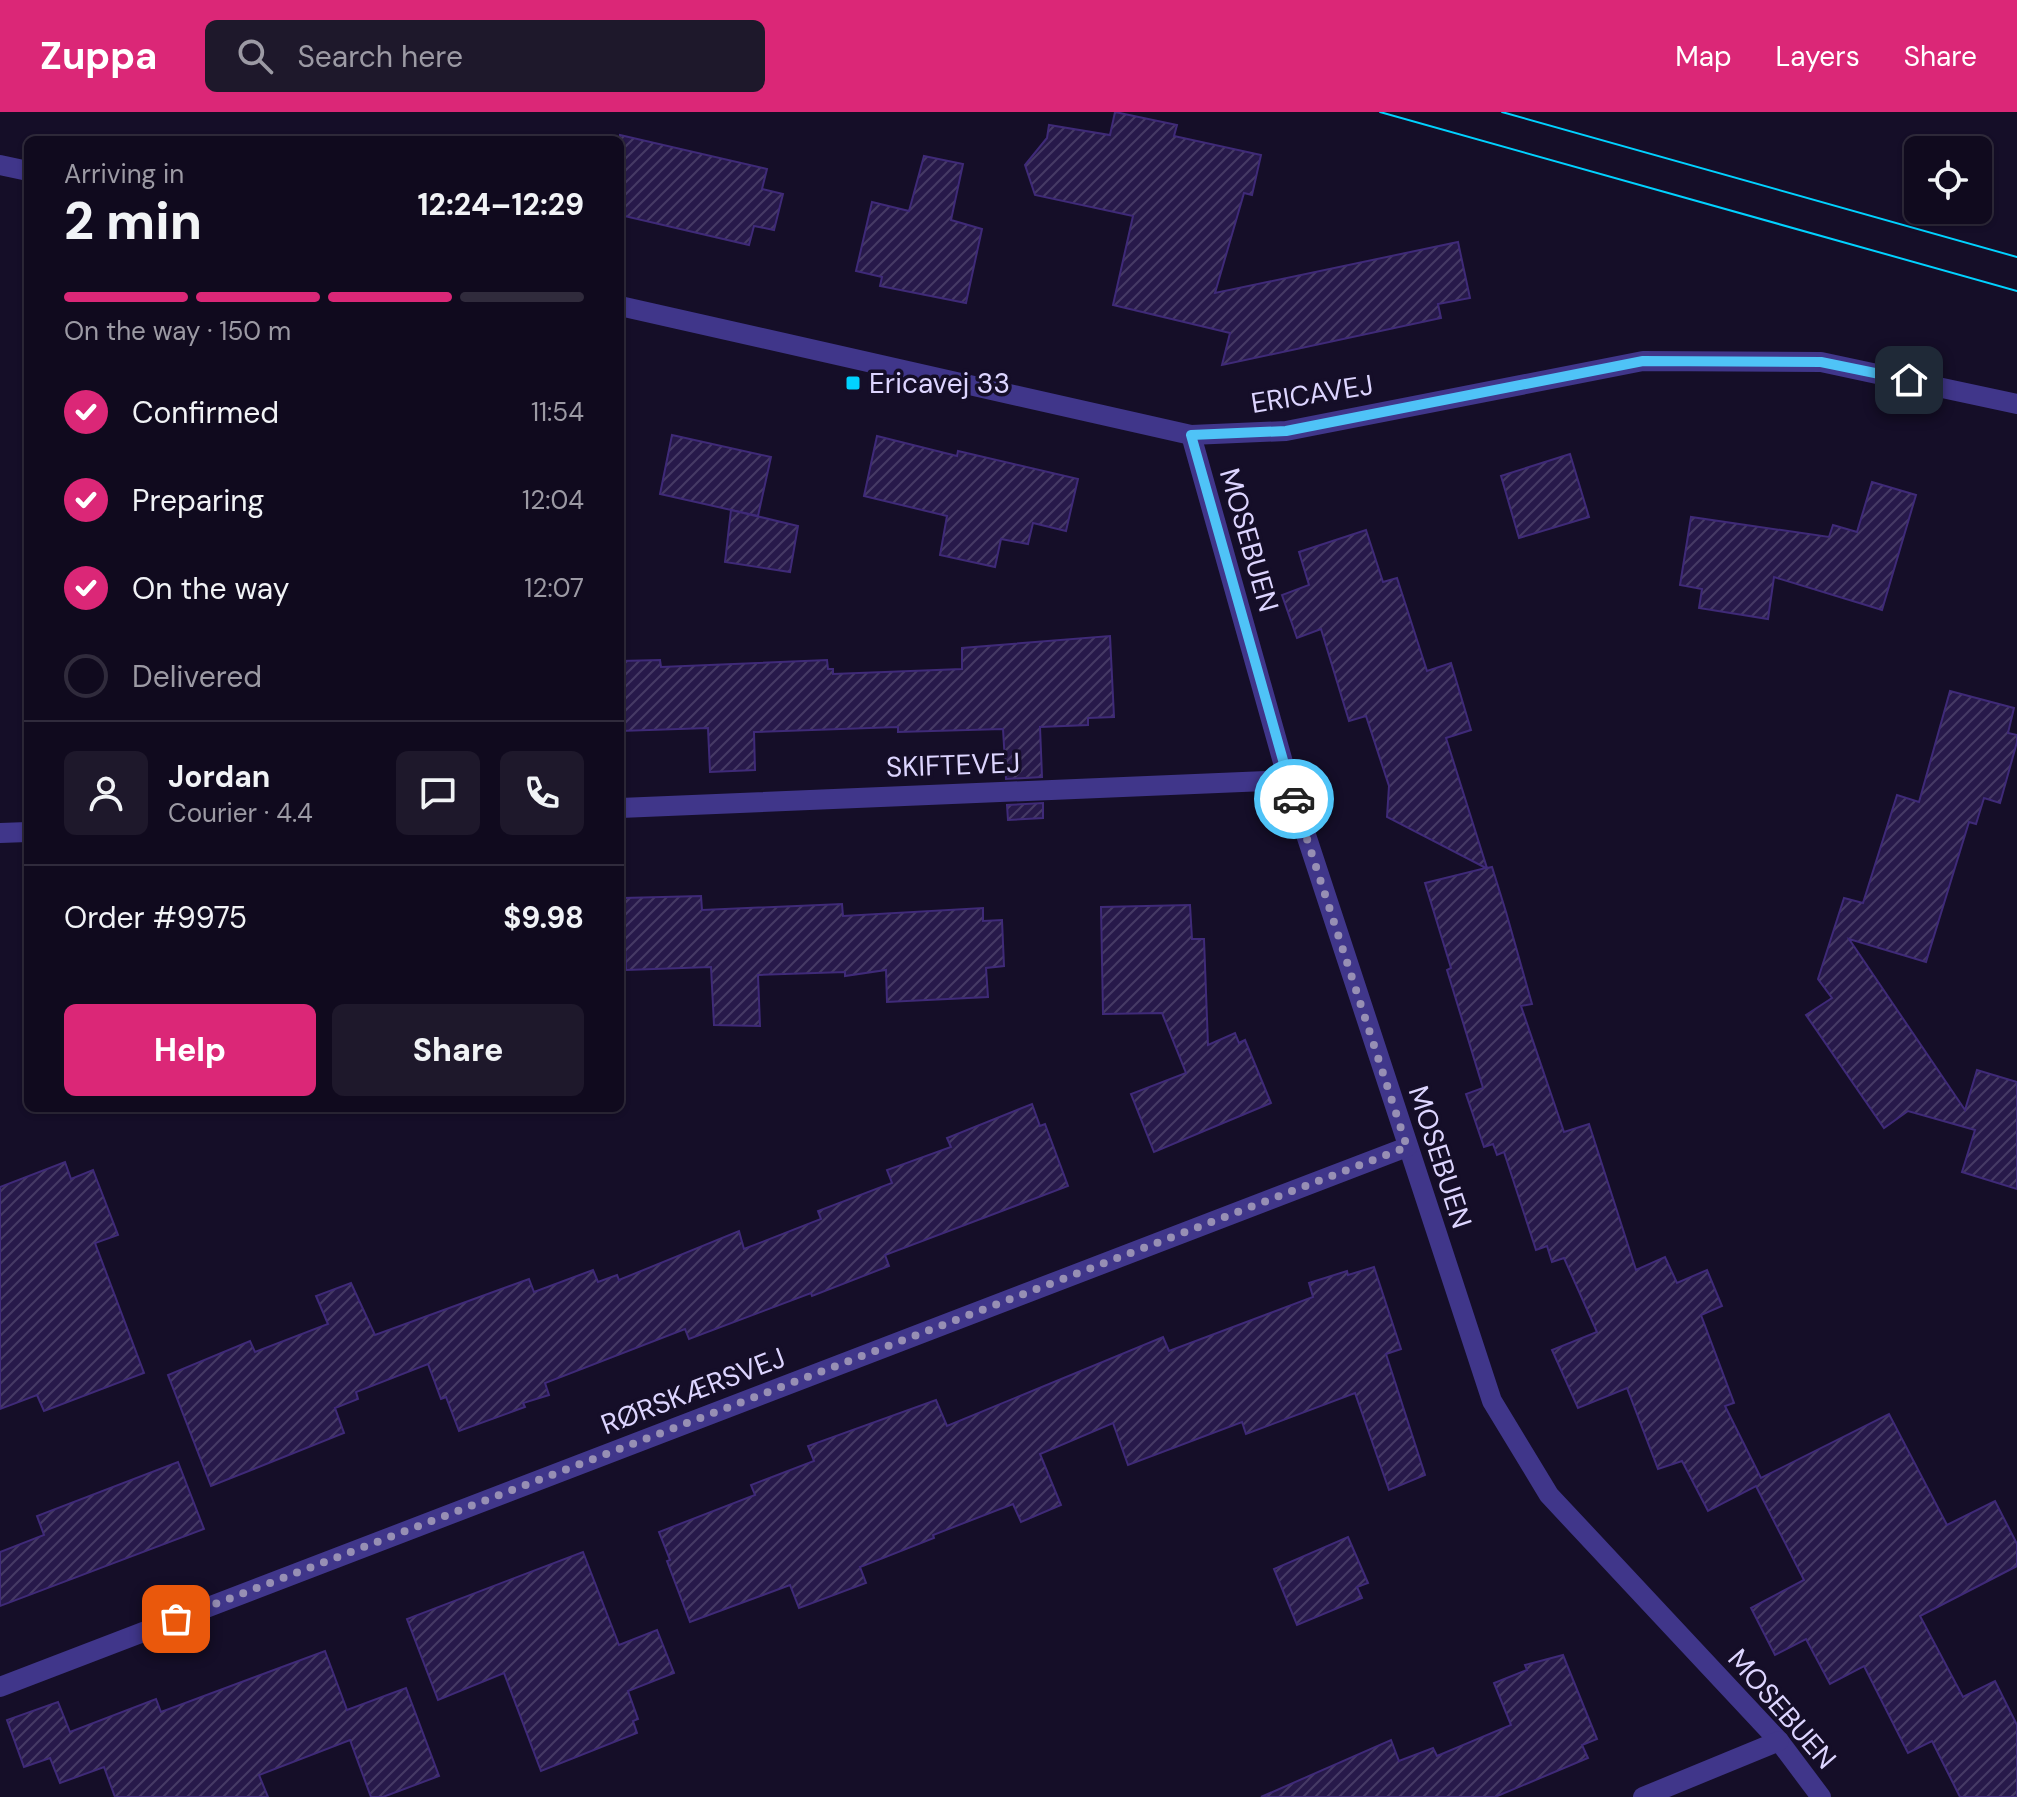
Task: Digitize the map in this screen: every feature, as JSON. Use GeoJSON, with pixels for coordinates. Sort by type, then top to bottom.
{"type":"FeatureCollection","features":[{"type":"Feature","properties":{"kind":"street"},"geometry":{"type":"LineString","coordinates":[[0,165],[24,170]]}},
{"type":"Feature","properties":{"kind":"street","name":"ERICAVEJ"},"geometry":{"type":"LineString","coordinates":[[624,307],[1191,435],[1286,431],[1643,361],[1821,362],[2017,404]]}},
{"type":"Feature","properties":{"kind":"street","name":"MOSEBUEN"},"geometry":{"type":"LineString","coordinates":[[1191,435],[1288,780],[1492,1401],[1549,1495],[1779,1741],[1821,1797]]}},
{"type":"Feature","properties":{"kind":"street","name":"SKIFTEVEJ"},"geometry":{"type":"LineString","coordinates":[[624,808],[1288,780]]}},
{"type":"Feature","properties":{"kind":"street"},"geometry":{"type":"LineString","coordinates":[[0,833],[24,832]]}},
{"type":"Feature","properties":{"kind":"street","name":"RØRSKÆRSVEJ"},"geometry":{"type":"LineString","coordinates":[[0,1687],[1407,1147]]}},
{"type":"Feature","properties":{"kind":"street"},"geometry":{"type":"LineString","coordinates":[[1643,1797],[1779,1741]]}},
{"type":"Feature","properties":{"kind":"building"},"geometry":{"type":"Polygon","coordinates":[[[1115,112],[1177,125],[1174,136],[1261,155],[1252,195],[1244,193],[1215,293],[1458,242],[1470,298],[1438,304],[1441,318],[1222,365],[1230,333],[1113,305],[1133,216],[1035,195],[1025,165],[1047,138],[1049,125],[1110,135],[1115,112]]]}},
{"type":"Feature","properties":{"kind":"building"},"geometry":{"type":"Polygon","coordinates":[[[620,135],[767,169],[762,189],[783,194],[774,230],[754,226],[749,245],[624,216],[624,136],[620,135]]]}},
{"type":"Feature","properties":{"kind":"building"},"geometry":{"type":"Polygon","coordinates":[[[924,156],[963,164],[951,220],[982,229],[966,303],[880,286],[882,277],[856,271],[872,202],[909,211],[924,156]]]}},
{"type":"Feature","properties":{"kind":"building"},"geometry":{"type":"Polygon","coordinates":[[[672,435],[771,457],[758,516],[660,494],[672,435]]]}},
{"type":"Feature","properties":{"kind":"building"},"geometry":{"type":"Polygon","coordinates":[[[877,436],[957,456],[958,451],[1078,479],[1066,531],[1033,523],[1028,544],[1001,539],[995,567],[940,555],[947,516],[864,496],[877,436]]]}},
{"type":"Feature","properties":{"kind":"building"},"geometry":{"type":"Polygon","coordinates":[[[1570,454],[1589,517],[1519,538],[1501,476],[1570,454]]]}},
{"type":"Feature","properties":{"kind":"building"},"geometry":{"type":"Polygon","coordinates":[[[1872,482],[1916,495],[1882,610],[1774,577],[1768,619],[1699,608],[1702,589],[1680,585],[1691,517],[1829,537],[1833,525],[1857,532],[1872,482]]]}},
{"type":"Feature","properties":{"kind":"building"},"geometry":{"type":"Polygon","coordinates":[[[731,510],[798,526],[790,572],[725,562],[731,510]]]}},
{"type":"Feature","properties":{"kind":"building"},"geometry":{"type":"Polygon","coordinates":[[[1366,530],[1383,582],[1397,578],[1427,671],[1451,663],[1471,730],[1446,738],[1487,868],[1492,867],[1506,912],[1532,1004],[1521,1006],[1564,1132],[1589,1124],[1636,1270],[1665,1257],[1677,1283],[1707,1270],[1722,1306],[1701,1315],[1734,1403],[1725,1406],[1761,1478],[1889,1414],[1947,1525],[1995,1501],[2017,1544],[2017,1566],[1920,1616],[1963,1697],[1995,1681],[2017,1725],[2017,1797],[1960,1797],[1932,1741],[1908,1753],[1864,1666],[1830,1684],[1806,1639],[1775,1655],[1751,1608],[1804,1580],[1756,1486],[1708,1511],[1682,1461],[1658,1469],[1627,1388],[1578,1408],[1552,1350],[1597,1332],[1564,1258],[1552,1262],[1547,1246],[1536,1250],[1504,1152],[1497,1155],[1493,1144],[1484,1147],[1466,1094],[1483,1088],[1447,970],[1451,968],[1425,883],[1486,868],[1387,817],[1389,786],[1366,716],[1349,721],[1321,629],[1297,638],[1282,595],[1309,585],[1299,552],[1366,530]]]}},
{"type":"Feature","properties":{"kind":"building"},"geometry":{"type":"Polygon","coordinates":[[[1110,636],[1114,717],[1088,718],[1088,725],[1040,727],[1042,777],[1006,779],[1003,729],[898,732],[898,727],[754,732],[755,770],[710,772],[708,728],[624,731],[624,661],[660,660],[661,667],[827,660],[828,669],[833,669],[833,674],[962,669],[962,648],[1110,636]]]}},
{"type":"Feature","properties":{"kind":"building"},"geometry":{"type":"Polygon","coordinates":[[[1950,691],[2014,708],[2008,733],[2017,735],[2017,742],[2000,803],[1984,798],[1976,824],[1969,822],[1926,962],[1849,939],[1965,1110],[1977,1070],[2017,1082],[2017,1189],[1962,1172],[1975,1130],[1908,1111],[1884,1128],[1806,1015],[1832,998],[1818,979],[1844,898],[1863,903],[1897,795],[1919,802],[1950,691]]]}},
{"type":"Feature","properties":{"kind":"building"},"geometry":{"type":"Polygon","coordinates":[[[1043,803],[1043,818],[1008,820],[1007,805],[1043,803]]]}},
{"type":"Feature","properties":{"kind":"building"},"geometry":{"type":"Polygon","coordinates":[[[701,896],[702,910],[842,904],[843,916],[983,908],[983,921],[1002,920],[1004,966],[986,968],[988,997],[887,1002],[886,970],[845,976],[845,972],[758,975],[760,1026],[714,1025],[711,967],[626,970],[624,898],[701,896]]]}},
{"type":"Feature","properties":{"kind":"building"},"geometry":{"type":"Polygon","coordinates":[[[1190,905],[1192,939],[1204,939],[1208,1045],[1235,1033],[1239,1043],[1245,1040],[1271,1103],[1154,1152],[1131,1094],[1186,1073],[1162,1013],[1103,1014],[1101,907],[1190,905]]]}},
{"type":"Feature","properties":{"kind":"building"},"geometry":{"type":"Polygon","coordinates":[[[1032,1104],[1040,1126],[1045,1124],[1068,1186],[885,1255],[889,1266],[812,1296],[811,1293],[689,1339],[685,1329],[545,1383],[549,1395],[459,1431],[446,1397],[441,1399],[428,1364],[356,1392],[358,1399],[335,1408],[344,1433],[211,1486],[168,1375],[250,1341],[255,1352],[328,1324],[316,1296],[351,1283],[375,1335],[529,1279],[534,1292],[593,1270],[598,1282],[617,1275],[619,1280],[739,1231],[744,1249],[821,1219],[818,1211],[892,1183],[887,1170],[951,1147],[947,1138],[1032,1104]]]}},
{"type":"Feature","properties":{"kind":"building"},"geometry":{"type":"Polygon","coordinates":[[[65,1162],[71,1179],[93,1170],[118,1235],[95,1243],[144,1373],[44,1411],[37,1395],[0,1409],[0,1187],[65,1162]]]}},
{"type":"Feature","properties":{"kind":"building"},"geometry":{"type":"Polygon","coordinates":[[[1374,1267],[1401,1349],[1386,1354],[1425,1475],[1389,1490],[1355,1393],[1246,1434],[1242,1422],[1128,1465],[1113,1423],[1040,1454],[1061,1505],[1021,1522],[1013,1504],[933,1535],[934,1538],[860,1567],[866,1583],[799,1608],[790,1585],[690,1622],[659,1532],[755,1495],[751,1485],[814,1461],[808,1446],[936,1400],[947,1426],[1163,1337],[1169,1351],[1313,1297],[1309,1283],[1347,1271],[1348,1275],[1374,1267]]]}},
{"type":"Feature","properties":{"kind":"building"},"geometry":{"type":"Polygon","coordinates":[[[178,1462],[204,1529],[0,1606],[0,1552],[44,1535],[37,1516],[178,1462]]]}},
{"type":"Feature","properties":{"kind":"building"},"geometry":{"type":"Polygon","coordinates":[[[1348,1537],[1368,1583],[1357,1587],[1362,1598],[1297,1625],[1274,1569],[1348,1537]]]}},
{"type":"Feature","properties":{"kind":"building"},"geometry":{"type":"Polygon","coordinates":[[[583,1552],[619,1645],[657,1630],[674,1673],[628,1691],[638,1719],[633,1721],[637,1733],[541,1771],[504,1673],[438,1700],[407,1619],[583,1552]]]}},
{"type":"Feature","properties":{"kind":"building"},"geometry":{"type":"Polygon","coordinates":[[[325,1651],[347,1710],[406,1688],[439,1776],[383,1797],[371,1797],[350,1740],[259,1775],[268,1797],[115,1797],[104,1767],[60,1783],[50,1758],[24,1767],[7,1720],[58,1702],[70,1732],[156,1699],[161,1712],[325,1651]]]}},
{"type":"Feature","properties":{"kind":"building"},"geometry":{"type":"Polygon","coordinates":[[[1563,1655],[1597,1739],[1582,1745],[1588,1758],[1495,1797],[1261,1797],[1391,1740],[1399,1761],[1433,1748],[1437,1756],[1511,1725],[1494,1683],[1527,1670],[1525,1665],[1563,1655]]]}},
{"type":"Feature","properties":{"kind":"tram line"},"geometry":{"type":"LineString","coordinates":[[1380,112],[2017,291]]}},
{"type":"Feature","properties":{"kind":"tram line"},"geometry":{"type":"LineString","coordinates":[[1502,112],[2017,257]]}},
{"type":"Feature","properties":{"kind":"way so far"},"geometry":{"type":"LineString","coordinates":[[176,1619],[1407,1147],[1294,799]]}},
{"type":"Feature","properties":{"kind":"place","name":"Ericavej 33"},"geometry":{"type":"Point","coordinates":[853,383]}},
{"type":"Feature","properties":{"kind":"route"},"geometry":{"type":"LineString","coordinates":[[1294,799],[1191,435],[1286,431],[1643,361],[1821,362],[1909,380]]}}]}
